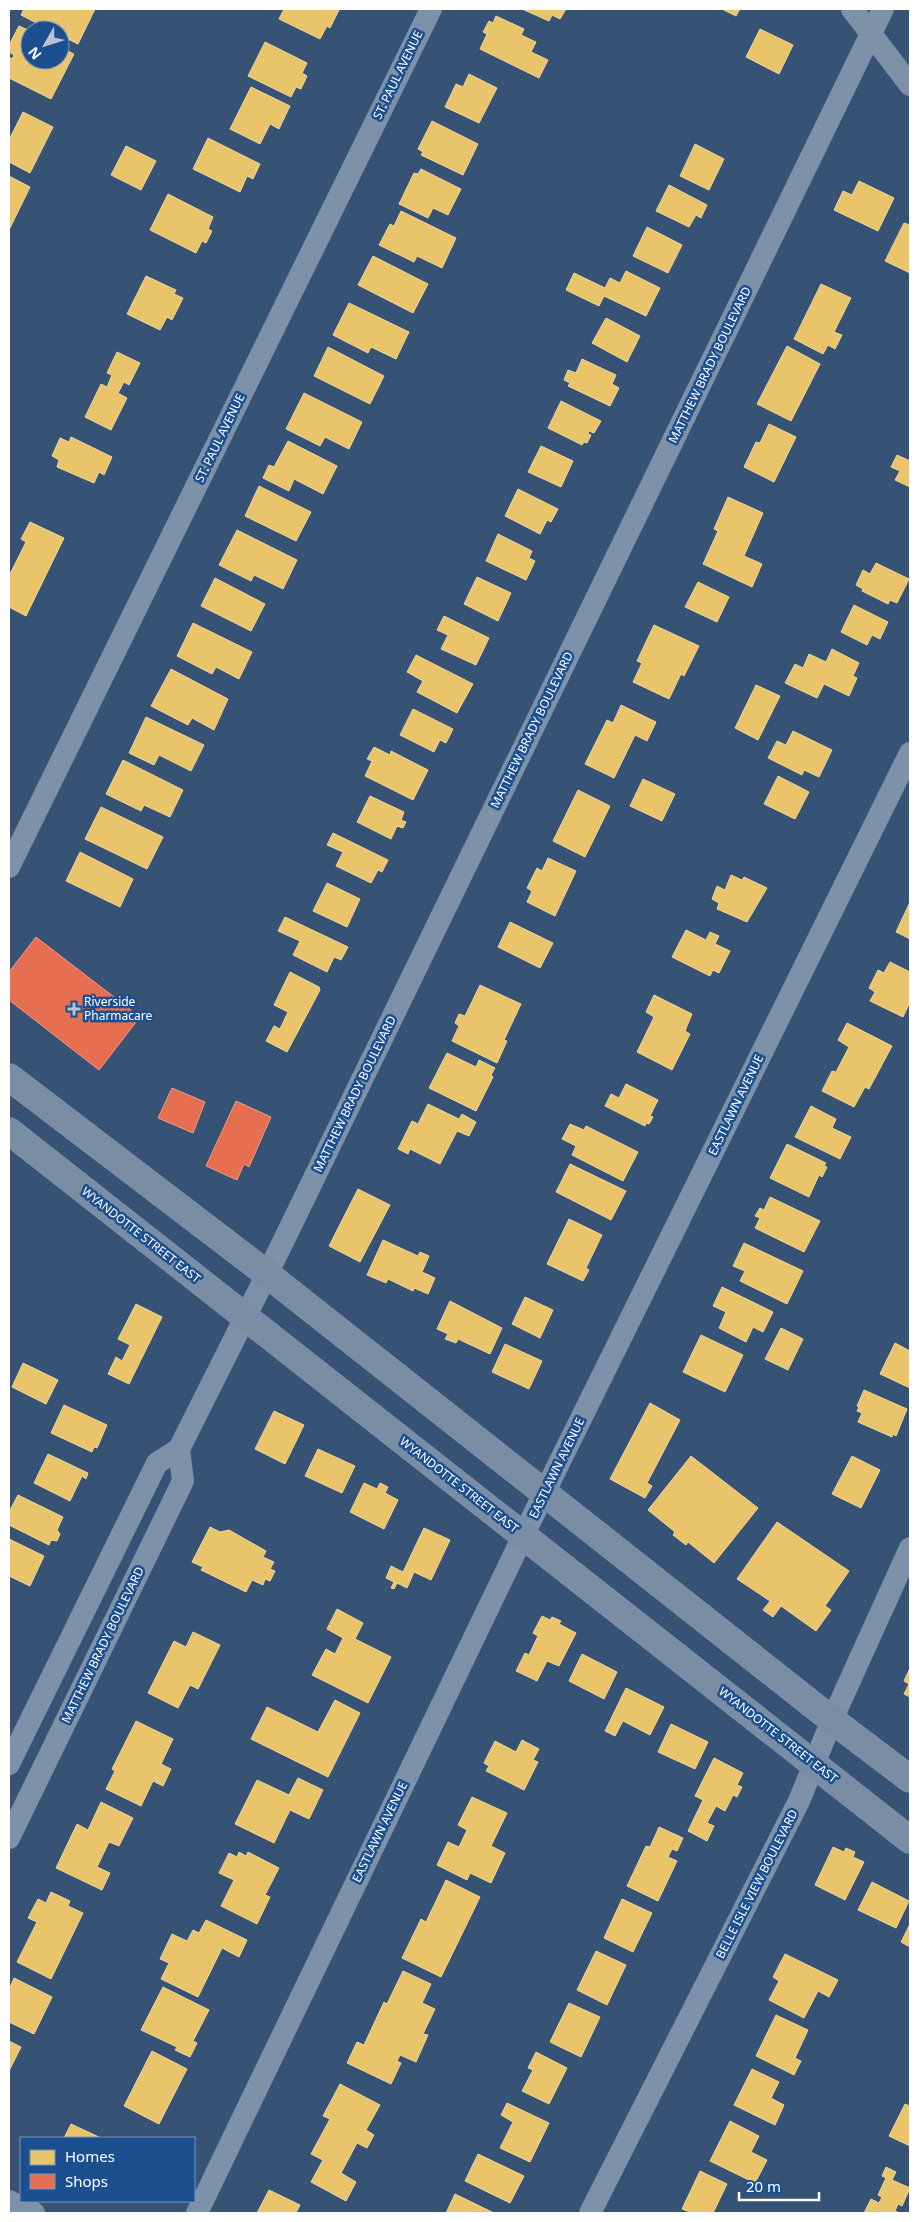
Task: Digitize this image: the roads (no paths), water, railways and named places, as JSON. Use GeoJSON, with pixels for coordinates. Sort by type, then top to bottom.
{"type":"FeatureCollection","features":[{"type":"Feature","properties":{"kind":"main road"},"geometry":{"type":"LineString","coordinates":[[9,1077],[266,1274],[832,1720],[910,1779]]}},
{"type":"Feature","properties":{"kind":"main road","name":"WYANDOTTE STREET EAST"},"geometry":{"type":"LineString","coordinates":[[9,1130],[910,1840]]}},
{"type":"Feature","properties":{"kind":"street","name":"ST. PAUL AVENUE"},"geometry":{"type":"LineString","coordinates":[[9,867],[431,9]]}},
{"type":"Feature","properties":{"kind":"street"},"geometry":{"type":"LineString","coordinates":[[852,9],[910,86]]}},
{"type":"Feature","properties":{"kind":"street","name":"MATTHEW BRADY BOULEVARD"},"geometry":{"type":"LineString","coordinates":[[9,1838],[182,1480],[179,1449],[883,9]]}},
{"type":"Feature","properties":{"kind":"street","name":"EASTLAWN AVENUE"},"geometry":{"type":"LineString","coordinates":[[197,2213],[545,1492],[910,753]]}},
{"type":"Feature","properties":{"kind":"street"},"geometry":{"type":"LineString","coordinates":[[9,1764],[157,1463],[179,1449]]}},
{"type":"Feature","properties":{"kind":"street","name":"BELLE ISLE VIEW BOULEVARD"},"geometry":{"type":"LineString","coordinates":[[590,2213],[799,1801],[832,1720],[910,1548]]}},
{"type":"Feature","properties":{"kind":"street"},"geometry":{"type":"LineString","coordinates":[[9,2201],[34,2213]]}},
{"type":"Feature","properties":{"kind":"place","name":"Riverside Pharmacare"},"geometry":{"type":"Point","coordinates":[74,1009]}}]}
